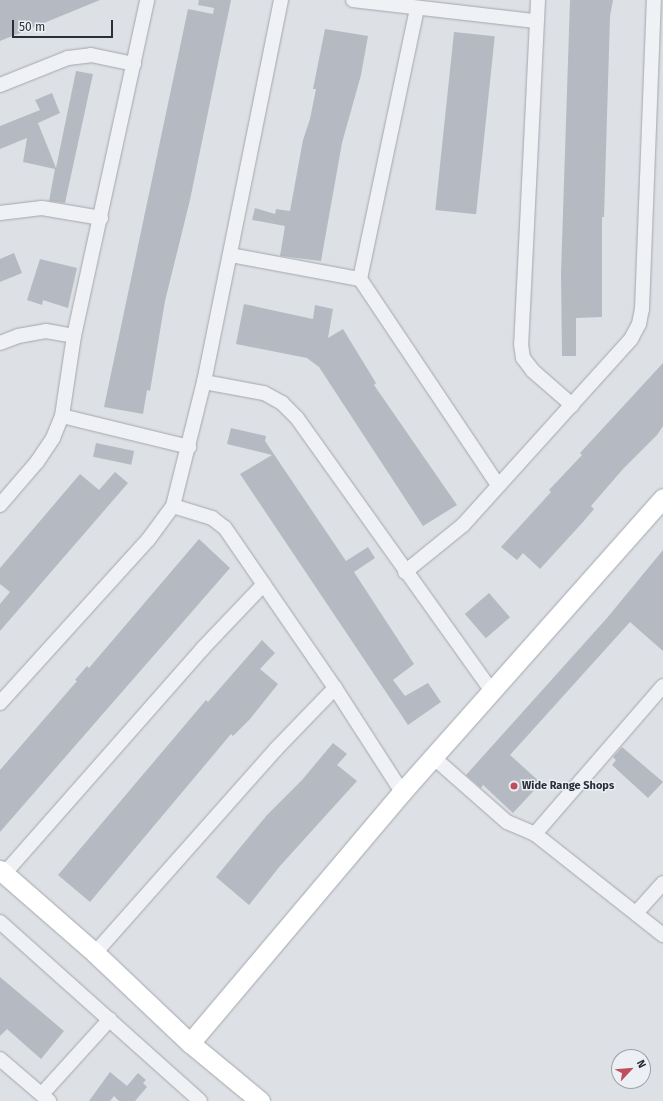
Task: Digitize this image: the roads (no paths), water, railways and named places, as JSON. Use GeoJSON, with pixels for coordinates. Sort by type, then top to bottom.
{"type":"FeatureCollection","features":[{"type":"Feature","properties":{"kind":"street"},"geometry":{"type":"LineString","coordinates":[[0,505],[37,462],[53,438],[62,416],[74,336],[134,64],[146,0]]}},
{"type":"Feature","properties":{"kind":"street"},"geometry":{"type":"LineString","coordinates":[[2,698],[148,540],[173,506],[189,447],[204,382],[281,0]]}},
{"type":"Feature","properties":{"kind":"street"},"geometry":{"type":"LineString","coordinates":[[353,0],[536,21]]}},
{"type":"Feature","properties":{"kind":"street"},"geometry":{"type":"LineString","coordinates":[[538,0],[521,344],[523,358],[533,371],[572,405]]}},
{"type":"Feature","properties":{"kind":"street"},"geometry":{"type":"LineString","coordinates":[[405,572],[462,525],[631,339],[639,324],[642,309],[656,96],[654,0]]}},
{"type":"Feature","properties":{"kind":"street"},"geometry":{"type":"LineString","coordinates":[[416,8],[360,279],[498,485]]}},
{"type":"Feature","properties":{"kind":"street"},"geometry":{"type":"LineString","coordinates":[[0,85],[68,58],[91,55],[134,64]]}},
{"type":"Feature","properties":{"kind":"street"},"geometry":{"type":"LineString","coordinates":[[0,213],[42,208],[101,218]]}},
{"type":"Feature","properties":{"kind":"street"},"geometry":{"type":"LineString","coordinates":[[230,255],[360,279]]}},
{"type":"Feature","properties":{"kind":"street"},"geometry":{"type":"LineString","coordinates":[[0,343],[18,336],[46,332],[74,336]]}},
{"type":"Feature","properties":{"kind":"street"},"geometry":{"type":"LineString","coordinates":[[204,382],[264,393],[282,403],[297,418],[405,572],[492,691]]}},
{"type":"Feature","properties":{"kind":"street"},"geometry":{"type":"LineString","coordinates":[[62,416],[189,447]]}},
{"type":"Feature","properties":{"kind":"street"},"geometry":{"type":"LineString","coordinates":[[190,1043],[402,792],[663,498]]}},
{"type":"Feature","properties":{"kind":"street"},"geometry":{"type":"LineString","coordinates":[[173,506],[212,518],[225,528],[335,688],[402,792]]}},
{"type":"Feature","properties":{"kind":"street"},"geometry":{"type":"LineString","coordinates":[[260,1101],[190,1043],[95,953],[2,872],[198,654],[264,584]]}},
{"type":"Feature","properties":{"kind":"street"},"geometry":{"type":"LineString","coordinates":[[535,834],[663,686]]}},
{"type":"Feature","properties":{"kind":"street"},"geometry":{"type":"LineString","coordinates":[[95,953],[276,749],[335,688]]}},
{"type":"Feature","properties":{"kind":"street"},"geometry":{"type":"LineString","coordinates":[[433,757],[507,822],[535,834],[637,912],[663,935]]}},
{"type":"Feature","properties":{"kind":"street"},"geometry":{"type":"LineString","coordinates":[[637,912],[663,883]]}},
{"type":"Feature","properties":{"kind":"street"},"geometry":{"type":"LineString","coordinates":[[0,922],[200,1101]]}},
{"type":"Feature","properties":{"kind":"street"},"geometry":{"type":"LineString","coordinates":[[0,1060],[46,1097],[110,1019]]}},
{"type":"Feature","properties":{"kind":"place","name":"Wide Range Shops"},"geometry":{"type":"Point","coordinates":[514,786]}}]}
